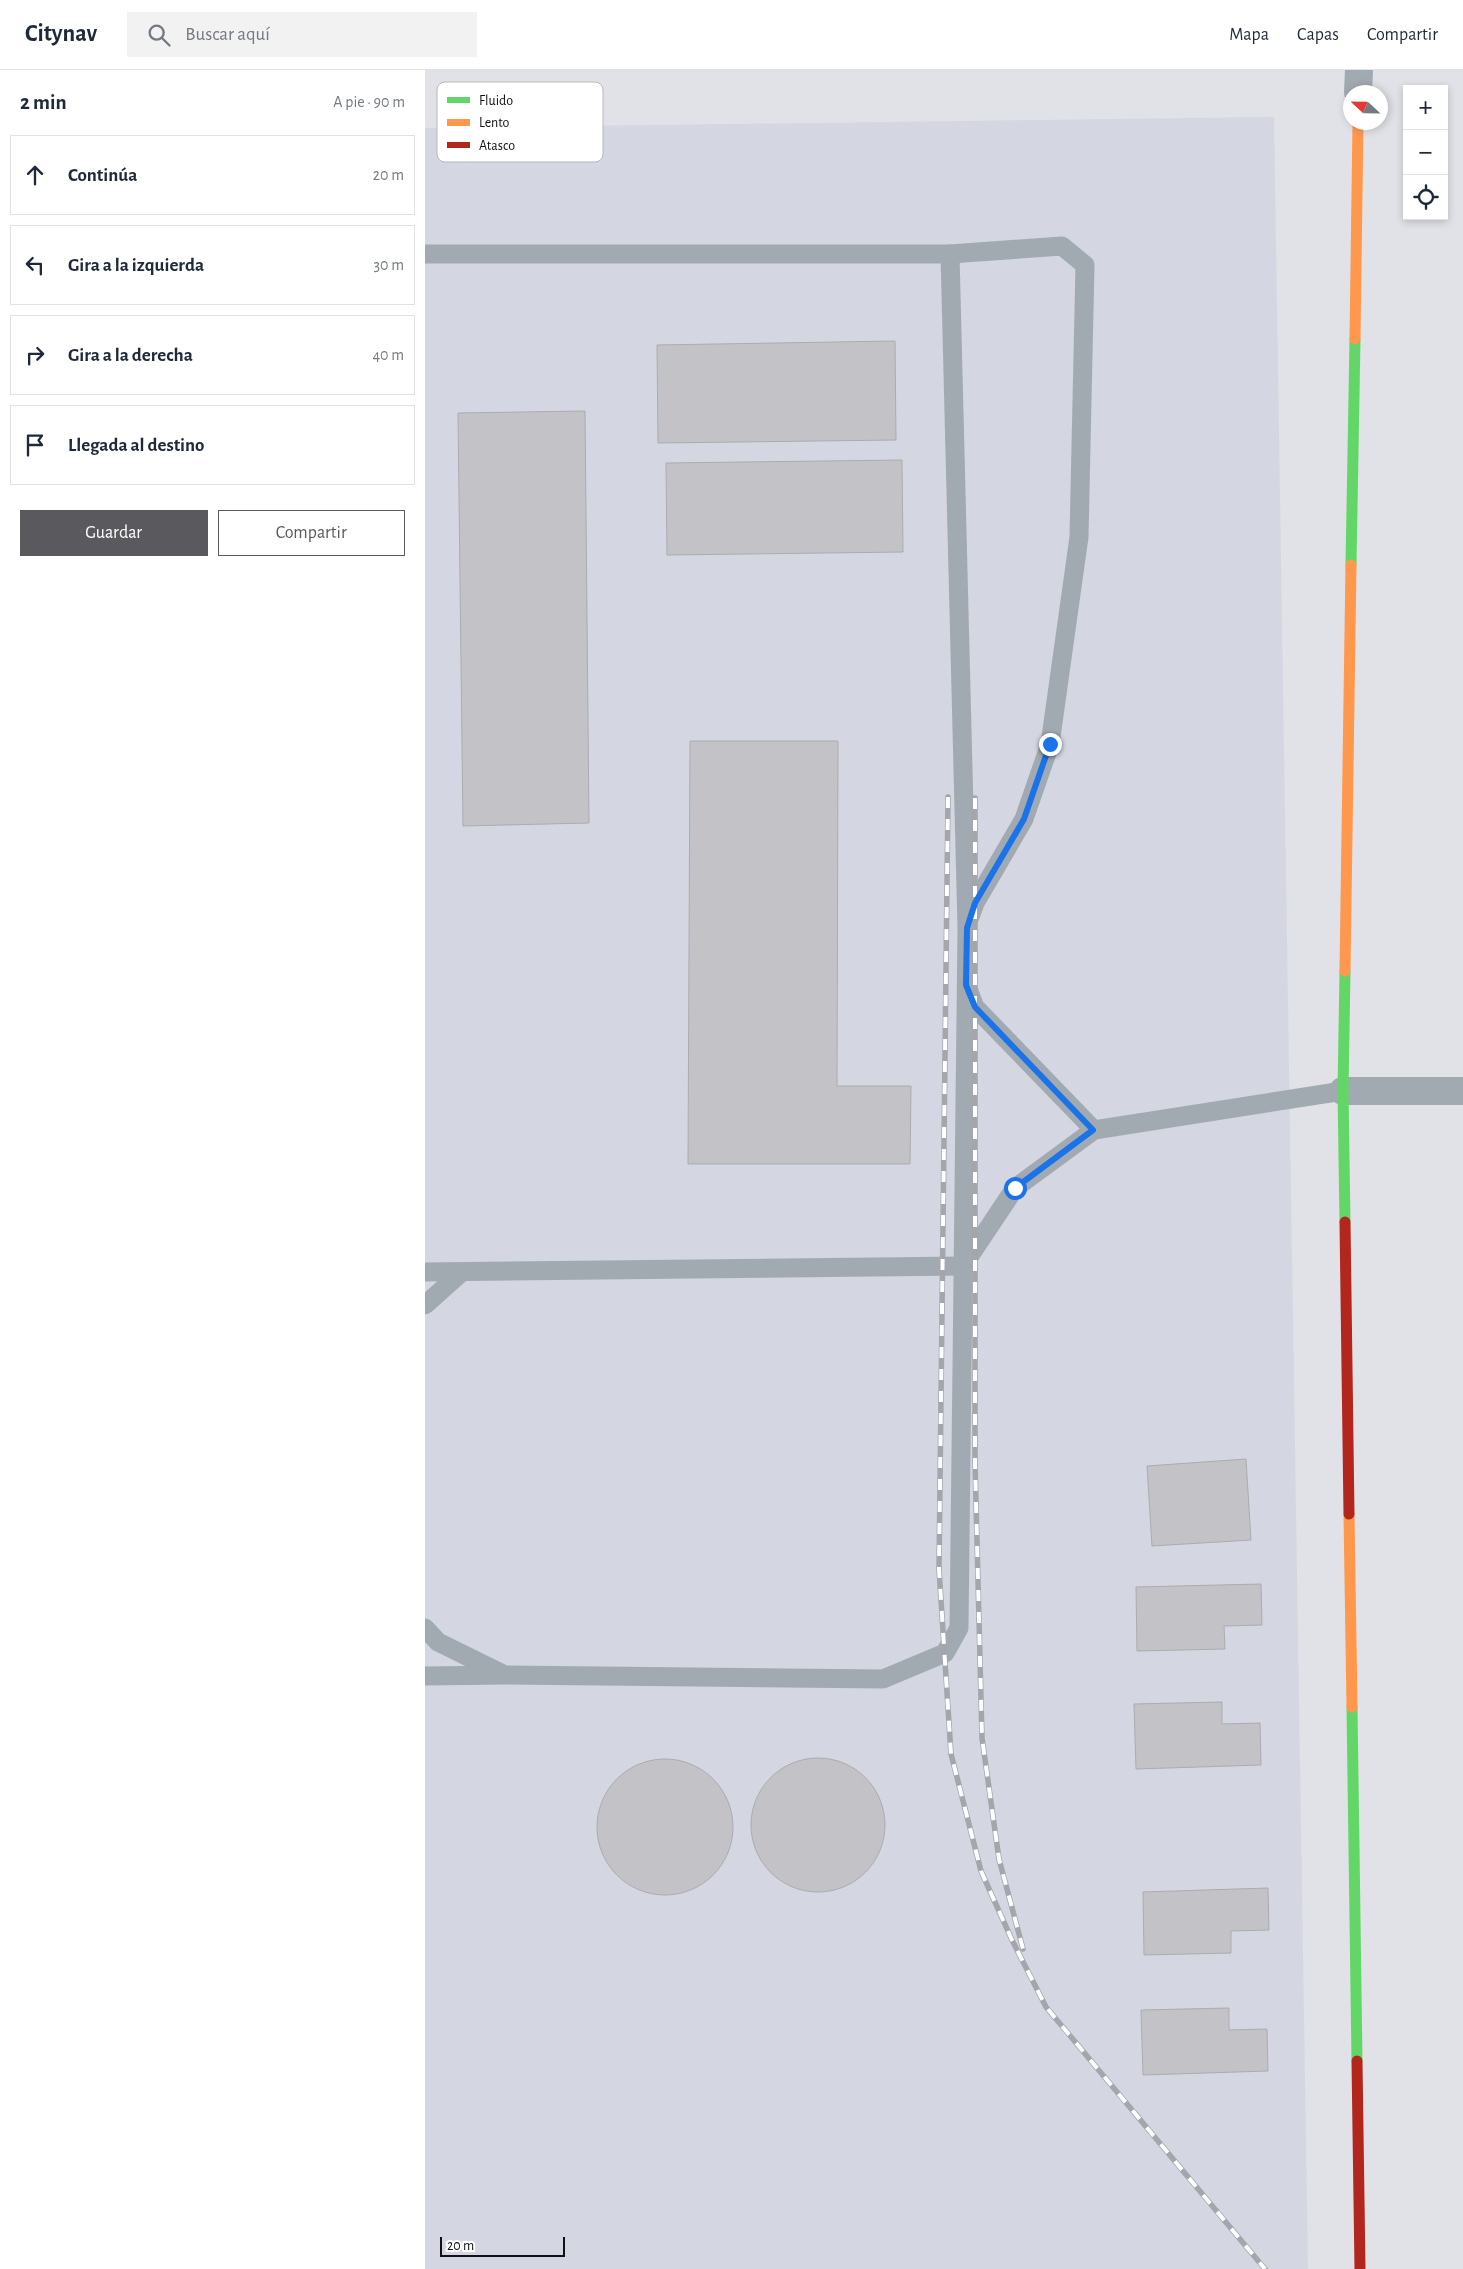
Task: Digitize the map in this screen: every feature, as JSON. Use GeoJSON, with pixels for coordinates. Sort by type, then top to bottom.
{"type":"FeatureCollection","features":[{"type":"Feature","properties":{"kind":"street"},"geometry":{"type":"LineString","coordinates":[[1358,85],[1359,70]]}},
{"type":"Feature","properties":{"kind":"street"},"geometry":{"type":"LineString","coordinates":[[1358,130],[1343,1091],[1360,2269]]}},
{"type":"Feature","properties":{"kind":"street"},"geometry":{"type":"LineString","coordinates":[[1343,1091],[1463,1091]]}},
{"type":"Feature","properties":{"kind":"lane"},"geometry":{"type":"LineString","coordinates":[[425,254],[950,254],[1062,246],[1085,265],[1079,537],[1050,744],[1024,819],[975,903],[967,928]]}},
{"type":"Feature","properties":{"kind":"lane"},"geometry":{"type":"LineString","coordinates":[[425,1676],[505,1675],[883,1679],[945,1652],[959,1628],[967,928],[950,254]]}},
{"type":"Feature","properties":{"kind":"lane"},"geometry":{"type":"LineString","coordinates":[[966,985],[975,1007],[1093,1130]]}},
{"type":"Feature","properties":{"kind":"lane"},"geometry":{"type":"LineString","coordinates":[[963,1266],[1015,1188],[1093,1130],[1343,1091]]}},
{"type":"Feature","properties":{"kind":"lane"},"geometry":{"type":"LineString","coordinates":[[425,1272],[963,1266]]}},
{"type":"Feature","properties":{"kind":"lane"},"geometry":{"type":"LineString","coordinates":[[425,1305],[462,1272]]}},
{"type":"Feature","properties":{"kind":"lane"},"geometry":{"type":"LineString","coordinates":[[425,1628],[439,1642],[505,1675]]}},
{"type":"Feature","properties":{"kind":"shaded area"},"geometry":{"type":"Polygon","coordinates":[[[1274,117],[1308,2269],[425,2269],[425,128],[437,128],[437,162],[603,162],[603,126],[1274,117]]]}},
{"type":"Feature","properties":{"kind":"building"},"geometry":{"type":"Polygon","coordinates":[[[895,341],[896,440],[658,443],[657,345],[895,341]]]}},
{"type":"Feature","properties":{"kind":"building"},"geometry":{"type":"Polygon","coordinates":[[[585,411],[589,823],[463,826],[458,413],[585,411]]]}},
{"type":"Feature","properties":{"kind":"building"},"geometry":{"type":"Polygon","coordinates":[[[902,460],[903,552],[667,555],[666,463],[902,460]]]}},
{"type":"Feature","properties":{"kind":"building"},"geometry":{"type":"Polygon","coordinates":[[[690,741],[838,741],[837,1086],[911,1086],[910,1164],[688,1164],[690,741]]]}},
{"type":"Feature","properties":{"kind":"building"},"geometry":{"type":"Polygon","coordinates":[[[1246,1459],[1251,1540],[1152,1546],[1147,1466],[1246,1459]]]}},
{"type":"Feature","properties":{"kind":"building"},"geometry":{"type":"Polygon","coordinates":[[[1261,1584],[1262,1625],[1224,1626],[1225,1649],[1137,1651],[1136,1587],[1261,1584]]]}},
{"type":"Feature","properties":{"kind":"building"},"geometry":{"type":"Polygon","coordinates":[[[1222,1702],[1222,1724],[1260,1723],[1261,1765],[1136,1769],[1134,1704],[1222,1702]]]}},
{"type":"Feature","properties":{"kind":"building"},"geometry":{"type":"Polygon","coordinates":[[[818,1758],[844,1763],[866,1777],[880,1799],[885,1825],[880,1851],[866,1873],[844,1887],[818,1892],[792,1887],[770,1873],[756,1851],[751,1825],[756,1799],[770,1777],[792,1763],[818,1758]]]}},
{"type":"Feature","properties":{"kind":"building"},"geometry":{"type":"Polygon","coordinates":[[[665,1759],[691,1765],[713,1779],[727,1801],[733,1827],[727,1853],[713,1875],[691,1889],[665,1895],[639,1889],[617,1875],[603,1853],[597,1827],[603,1801],[617,1779],[639,1765],[665,1759]]]}},
{"type":"Feature","properties":{"kind":"building"},"geometry":{"type":"Polygon","coordinates":[[[1268,1888],[1269,1930],[1231,1931],[1231,1953],[1144,1955],[1143,1892],[1268,1888]]]}},
{"type":"Feature","properties":{"kind":"building"},"geometry":{"type":"Polygon","coordinates":[[[1229,2008],[1229,2030],[1267,2029],[1268,2071],[1143,2075],[1141,2010],[1229,2008]]]}},
{"type":"Feature","properties":{"kind":"railway"},"geometry":{"type":"LineString","coordinates":[[948,797],[939,1569],[951,1754],[981,1871],[1012,1940],[1046,2007],[1265,2269]]}},
{"type":"Feature","properties":{"kind":"railway"},"geometry":{"type":"LineString","coordinates":[[975,798],[975,1462],[982,1738],[999,1859],[1023,1949]]}},
{"type":"Feature","properties":{"kind":"traffic: fast"},"geometry":{"type":"LineString","coordinates":[[1351,565],[1355,339]]}},
{"type":"Feature","properties":{"kind":"traffic: fast"},"geometry":{"type":"LineString","coordinates":[[1345,971],[1343,1091],[1345,1222]]}},
{"type":"Feature","properties":{"kind":"traffic: fast"},"geometry":{"type":"LineString","coordinates":[[1352,1707],[1357,2061]]}},
{"type":"Feature","properties":{"kind":"traffic: slow"},"geometry":{"type":"LineString","coordinates":[[1355,339],[1358,130]]}},
{"type":"Feature","properties":{"kind":"traffic: slow"},"geometry":{"type":"LineString","coordinates":[[1345,971],[1351,565]]}},
{"type":"Feature","properties":{"kind":"traffic: slow"},"geometry":{"type":"LineString","coordinates":[[1349,1514],[1352,1707]]}},
{"type":"Feature","properties":{"kind":"traffic: jam"},"geometry":{"type":"LineString","coordinates":[[1345,1222],[1349,1514]]}},
{"type":"Feature","properties":{"kind":"traffic: jam"},"geometry":{"type":"LineString","coordinates":[[1357,2061],[1360,2269]]}},
{"type":"Feature","properties":{"kind":"route"},"geometry":{"type":"LineString","coordinates":[[1015,1188],[1093,1130],[975,1007],[966,985],[967,928],[975,903],[1024,819],[1050,744]]}}]}
